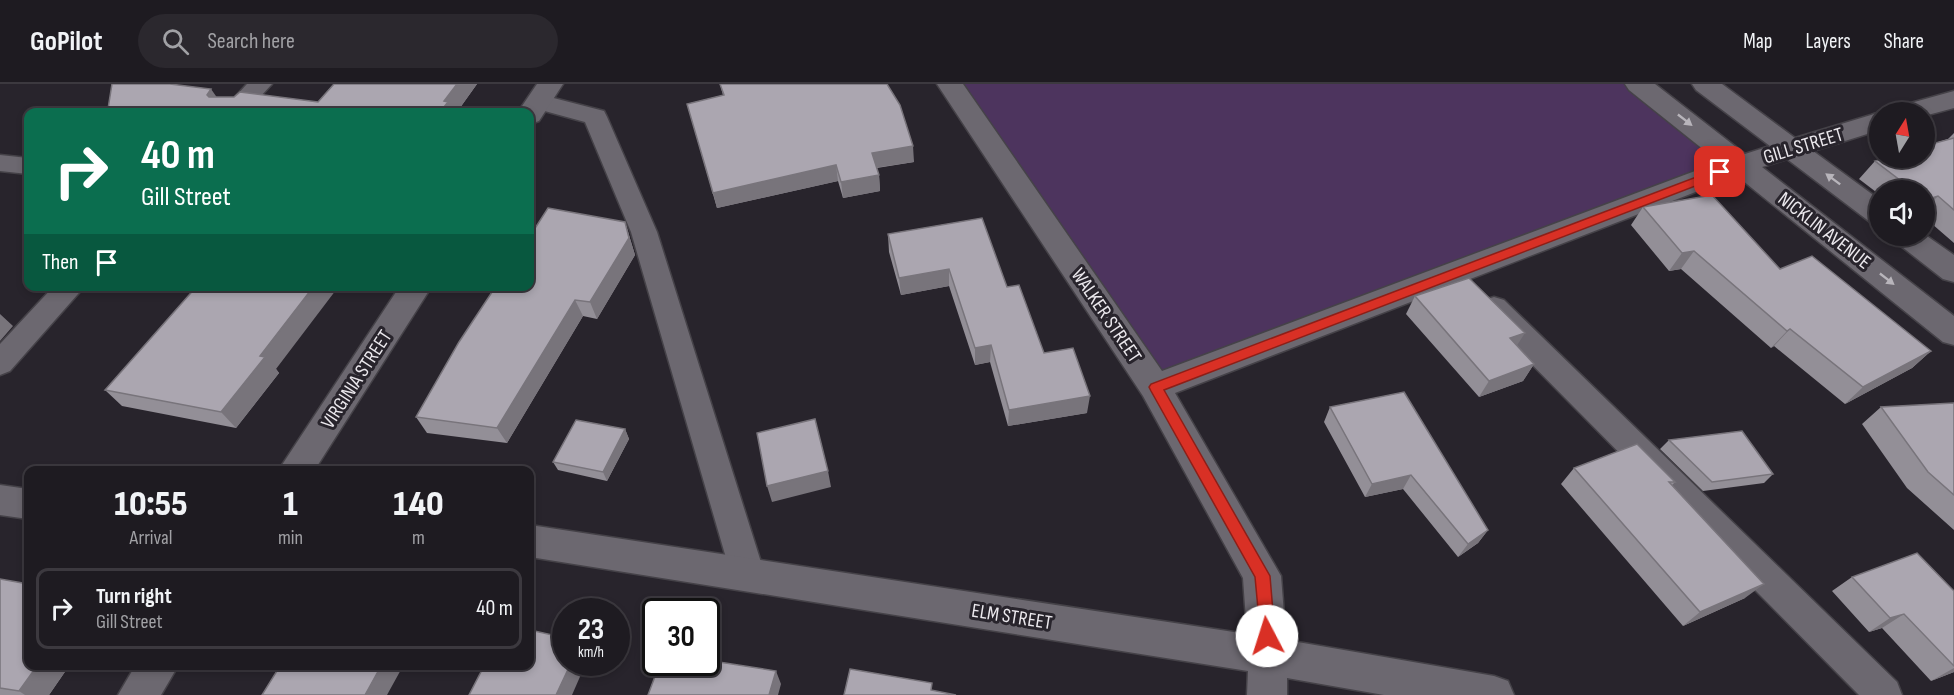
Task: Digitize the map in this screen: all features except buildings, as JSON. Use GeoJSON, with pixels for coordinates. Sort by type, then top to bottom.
{"type":"FeatureCollection","features":[{"type":"Feature","properties":{"kind":"street","name":"WALKER STREET"},"geometry":{"type":"LineString","coordinates":[[950,84],[1155,387],[1262,576],[1268,656],[1268,695]]}},
{"type":"Feature","properties":{"kind":"street","name":"NICKLIN AVENUE"},"geometry":{"type":"LineString","coordinates":[[1638,84],[1954,333]]}},
{"type":"Feature","properties":{"kind":"street"},"geometry":{"type":"LineString","coordinates":[[1705,84],[1869,206]]}},
{"type":"Feature","properties":{"kind":"street"},"geometry":{"type":"LineString","coordinates":[[1935,104],[1954,99]]}},
{"type":"Feature","properties":{"kind":"street","name":"GILL STREET"},"geometry":{"type":"LineString","coordinates":[[1155,387],[1742,164],[1869,125]]}},
{"type":"Feature","properties":{"kind":"street"},"geometry":{"type":"LineString","coordinates":[[1920,246],[1954,271]]}},
{"type":"Feature","properties":{"kind":"street","name":"VIRGINIA STREET"},"geometry":{"type":"LineString","coordinates":[[298,466],[414,291]]}},
{"type":"Feature","properties":{"kind":"street"},"geometry":{"type":"LineString","coordinates":[[0,500],[24,503]]}},
{"type":"Feature","properties":{"kind":"street","name":"ELM STREET"},"geometry":{"type":"LineString","coordinates":[[534,542],[1268,656],[1494,695]]}},
{"type":"Feature","properties":{"kind":"street"},"geometry":{"type":"LineString","coordinates":[[138,695],[156,670]]}},
{"type":"Feature","properties":{"kind":"lane"},"geometry":{"type":"LineString","coordinates":[[237,108],[260,84]]}},
{"type":"Feature","properties":{"kind":"lane"},"geometry":{"type":"LineString","coordinates":[[539,101],[595,117],[644,232],[748,575]]}},
{"type":"Feature","properties":{"kind":"lane"},"geometry":{"type":"LineString","coordinates":[[0,163],[24,166]]}},
{"type":"Feature","properties":{"kind":"lane"},"geometry":{"type":"LineString","coordinates":[[1457,272],[1884,695]]}},
{"type":"Feature","properties":{"kind":"lane"},"geometry":{"type":"LineString","coordinates":[[0,363],[66,291]]}},
{"type":"Feature","properties":{"kind":"shaded area"},"geometry":{"type":"Polygon","coordinates":[[[950,84],[1638,84],[1742,164],[1155,387],[950,84]]]}},
{"type":"Feature","properties":{"kind":"route"},"geometry":{"type":"LineString","coordinates":[[1267,636],[1262,576],[1155,387],[1720,172]]}}]}
